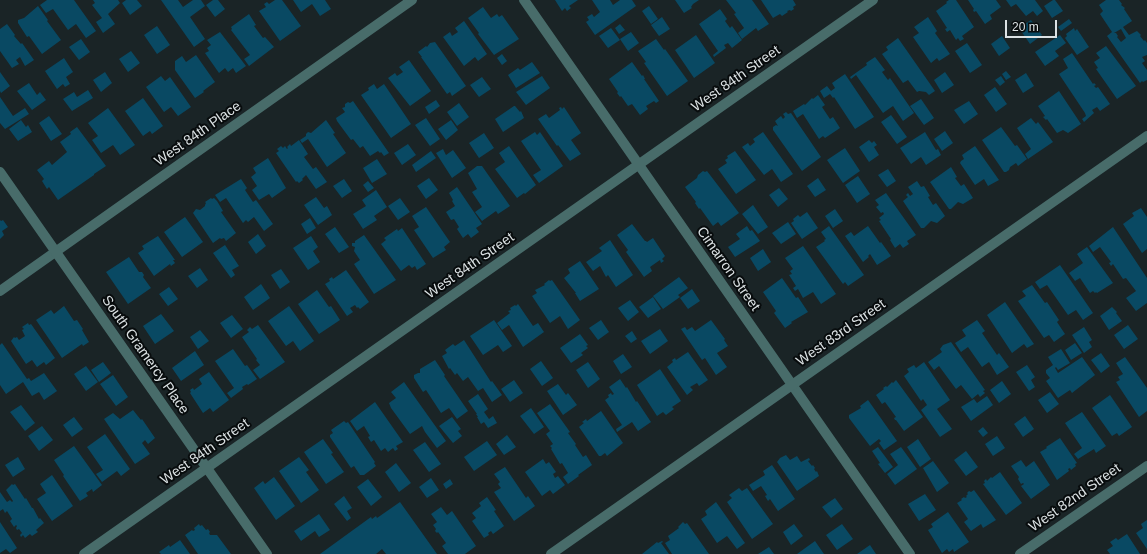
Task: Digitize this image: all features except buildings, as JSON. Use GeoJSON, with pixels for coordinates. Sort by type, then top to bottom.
{"type":"FeatureCollection","features":[{"type":"Feature","properties":{"kind":"street","name":"West 84th Place"},"geometry":{"type":"LineString","coordinates":[[0,291],[412,0]]}},
{"type":"Feature","properties":{"kind":"street","name":"Cimarron Street"},"geometry":{"type":"LineString","coordinates":[[524,0],[910,554]]}},
{"type":"Feature","properties":{"kind":"street","name":"West 84th Street"},"geometry":{"type":"LineString","coordinates":[[84,554],[873,0]]}},
{"type":"Feature","properties":{"kind":"street","name":"West 83rd Street"},"geometry":{"type":"LineString","coordinates":[[551,554],[1147,136]]}},
{"type":"Feature","properties":{"kind":"street","name":"South Gramercy Place"},"geometry":{"type":"LineString","coordinates":[[0,172],[267,554]]}},
{"type":"Feature","properties":{"kind":"street","name":"West 82nd Street"},"geometry":{"type":"LineString","coordinates":[[1020,554],[1147,466]]}}]}
